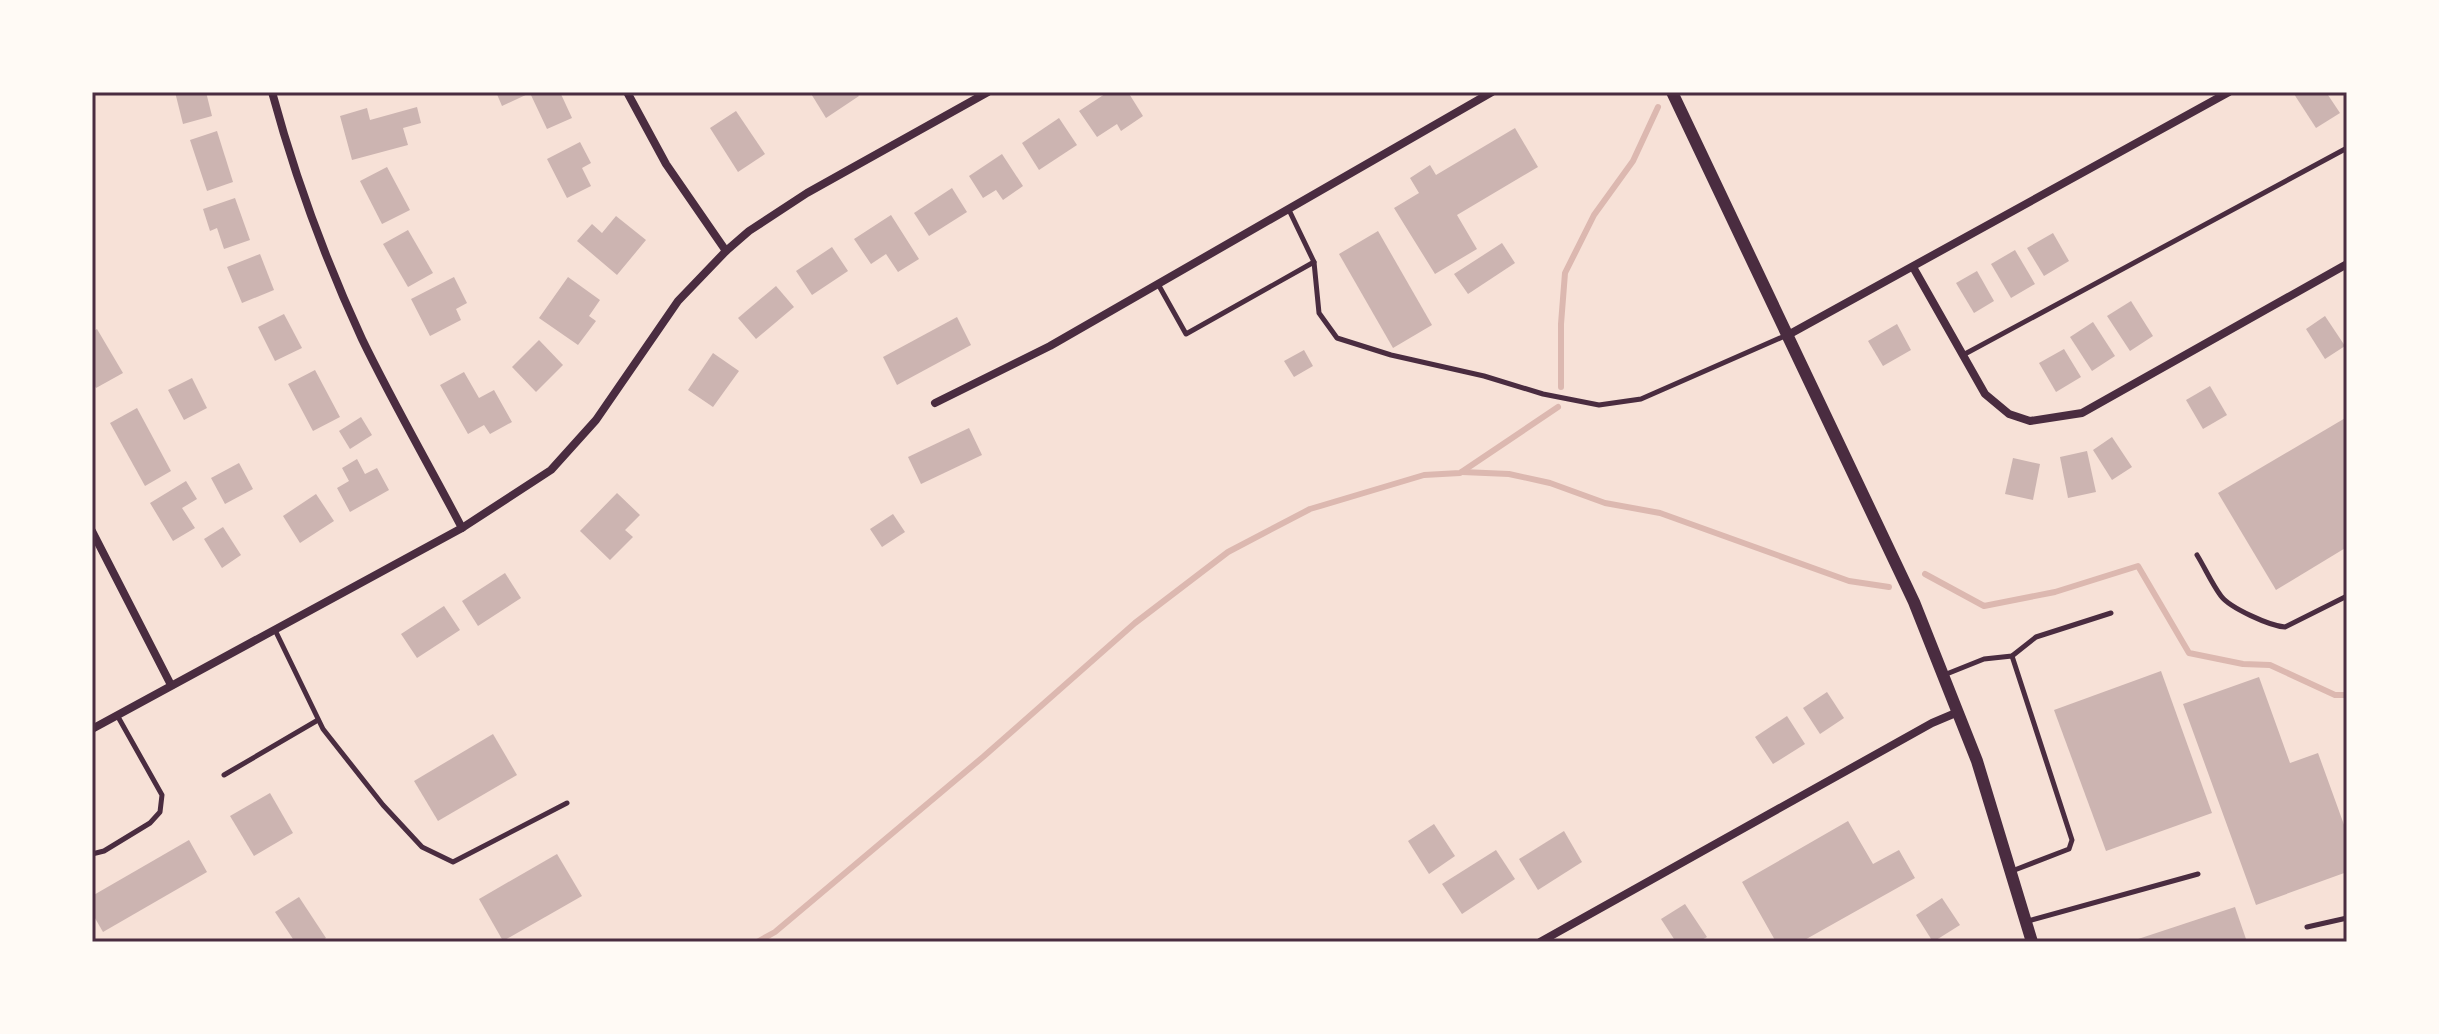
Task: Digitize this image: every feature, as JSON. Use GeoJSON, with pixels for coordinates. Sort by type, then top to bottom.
{"type":"FeatureCollection","features":[{"type":"Feature","properties":{"kind":"street"},"geometry":{"type":"LineString","coordinates":[[272,92],[289,156],[357,327],[462,528]]}},
{"type":"Feature","properties":{"kind":"street"},"geometry":{"type":"LineString","coordinates":[[627,92],[666,164],[726,251]]}},
{"type":"Feature","properties":{"kind":"street"},"geometry":{"type":"LineString","coordinates":[[92,729],[462,528],[551,470],[596,420],[678,301],[749,231],[807,193],[988,92]]}},
{"type":"Feature","properties":{"kind":"street"},"geometry":{"type":"LineString","coordinates":[[935,403],[1050,346],[1492,92]]}},
{"type":"Feature","properties":{"kind":"street"},"geometry":{"type":"LineString","coordinates":[[1672,92],[1908,588],[1977,761],[2032,942]]}},
{"type":"Feature","properties":{"kind":"street"},"geometry":{"type":"LineString","coordinates":[[1788,335],[2229,92]]}},
{"type":"Feature","properties":{"kind":"street"},"geometry":{"type":"LineString","coordinates":[[1913,267],[1985,394],[2009,414],[2030,421],[2082,413],[2347,264]]}},
{"type":"Feature","properties":{"kind":"street"},"geometry":{"type":"LineString","coordinates":[[92,531],[171,685]]}},
{"type":"Feature","properties":{"kind":"street"},"geometry":{"type":"LineString","coordinates":[[1540,942],[1932,723],[1958,712]]}},
{"type":"Feature","properties":{"kind":"lane"},"geometry":{"type":"LineString","coordinates":[[1963,355],[2347,148]]}},
{"type":"Feature","properties":{"kind":"lane"},"geometry":{"type":"LineString","coordinates":[[1289,210],[1314,262],[1319,313],[1337,338],[1543,394],[1599,405],[1641,399],[1788,335]]}},
{"type":"Feature","properties":{"kind":"lane"},"geometry":{"type":"LineString","coordinates":[[1158,284],[1186,334],[1314,262]]}},
{"type":"Feature","properties":{"kind":"lane"},"geometry":{"type":"LineString","coordinates":[[2197,555],[2222,597],[2231,605],[2276,627],[2285,627],[2347,596]]}},
{"type":"Feature","properties":{"kind":"lane"},"geometry":{"type":"LineString","coordinates":[[1943,675],[1984,659],[2012,656],[2036,637],[2111,613]]}},
{"type":"Feature","properties":{"kind":"lane"},"geometry":{"type":"LineString","coordinates":[[275,630],[318,720],[383,805],[422,847],[453,862],[567,803]]}},
{"type":"Feature","properties":{"kind":"lane"},"geometry":{"type":"LineString","coordinates":[[2011,872],[2069,849],[2072,840],[2012,656]]}},
{"type":"Feature","properties":{"kind":"lane"},"geometry":{"type":"LineString","coordinates":[[92,854],[104,851],[150,823],[160,812],[162,795],[117,715]]}},
{"type":"Feature","properties":{"kind":"lane"},"geometry":{"type":"LineString","coordinates":[[224,775],[318,720]]}},
{"type":"Feature","properties":{"kind":"lane"},"geometry":{"type":"LineString","coordinates":[[2027,921],[2198,874]]}},
{"type":"Feature","properties":{"kind":"lane"},"geometry":{"type":"LineString","coordinates":[[2307,927],[2347,918]]}},
{"type":"Feature","properties":{"kind":"building"},"geometry":{"type":"Polygon","coordinates":[[[175,92],[206,92],[212,116],[183,124],[175,92]]]}},
{"type":"Feature","properties":{"kind":"building"},"geometry":{"type":"Polygon","coordinates":[[[496,92],[560,92],[572,118],[547,129],[530,93],[502,106],[496,92]]]}},
{"type":"Feature","properties":{"kind":"building"},"geometry":{"type":"Polygon","coordinates":[[[810,92],[856,92],[859,96],[826,118],[810,92]]]}},
{"type":"Feature","properties":{"kind":"building"},"geometry":{"type":"Polygon","coordinates":[[[1108,92],[1128,92],[1143,116],[1121,131],[1117,124],[1097,137],[1079,111],[1108,92]]]}},
{"type":"Feature","properties":{"kind":"building"},"geometry":{"type":"Polygon","coordinates":[[[2326,92],[2340,113],[2316,128],[2294,94],[2326,92]]]}},
{"type":"Feature","properties":{"kind":"building"},"geometry":{"type":"Polygon","coordinates":[[[417,107],[421,123],[403,128],[408,145],[352,160],[340,116],[367,108],[370,120],[417,107]]]}},
{"type":"Feature","properties":{"kind":"building"},"geometry":{"type":"Polygon","coordinates":[[[736,111],[765,154],[738,172],[710,128],[736,111]]]}},
{"type":"Feature","properties":{"kind":"building"},"geometry":{"type":"Polygon","coordinates":[[[1059,118],[1077,145],[1039,170],[1022,143],[1059,118]]]}},
{"type":"Feature","properties":{"kind":"building"},"geometry":{"type":"Polygon","coordinates":[[[1515,128],[1538,167],[1457,215],[1477,249],[1435,274],[1394,208],[1419,193],[1410,178],[1430,165],[1436,175],[1515,128]]]}},
{"type":"Feature","properties":{"kind":"building"},"geometry":{"type":"Polygon","coordinates":[[[217,131],[233,182],[207,191],[190,140],[217,131]]]}},
{"type":"Feature","properties":{"kind":"building"},"geometry":{"type":"Polygon","coordinates":[[[580,142],[591,163],[582,168],[591,186],[567,198],[547,159],[580,142]]]}},
{"type":"Feature","properties":{"kind":"building"},"geometry":{"type":"Polygon","coordinates":[[[1002,154],[1023,186],[1003,200],[996,190],[983,198],[969,176],[1002,154]]]}},
{"type":"Feature","properties":{"kind":"building"},"geometry":{"type":"Polygon","coordinates":[[[387,167],[410,210],[382,224],[360,181],[387,167]]]}},
{"type":"Feature","properties":{"kind":"building"},"geometry":{"type":"Polygon","coordinates":[[[952,188],[967,212],[929,236],[914,213],[952,188]]]}},
{"type":"Feature","properties":{"kind":"building"},"geometry":{"type":"Polygon","coordinates":[[[235,198],[250,240],[224,249],[217,228],[210,231],[203,209],[235,198]]]}},
{"type":"Feature","properties":{"kind":"building"},"geometry":{"type":"Polygon","coordinates":[[[891,215],[919,259],[898,272],[886,254],[871,264],[854,239],[891,215]]]}},
{"type":"Feature","properties":{"kind":"building"},"geometry":{"type":"Polygon","coordinates":[[[616,216],[646,240],[617,275],[577,241],[592,224],[602,233],[616,216]]]}},
{"type":"Feature","properties":{"kind":"building"},"geometry":{"type":"Polygon","coordinates":[[[408,230],[433,273],[408,287],[383,244],[408,230]]]}},
{"type":"Feature","properties":{"kind":"building"},"geometry":{"type":"Polygon","coordinates":[[[1378,231],[1432,325],[1393,348],[1339,254],[1378,231]]]}},
{"type":"Feature","properties":{"kind":"building"},"geometry":{"type":"Polygon","coordinates":[[[2053,233],[2069,261],[2044,276],[2027,248],[2053,233]]]}},
{"type":"Feature","properties":{"kind":"building"},"geometry":{"type":"Polygon","coordinates":[[[1502,243],[1515,263],[1468,294],[1454,274],[1502,243]]]}},
{"type":"Feature","properties":{"kind":"building"},"geometry":{"type":"Polygon","coordinates":[[[832,247],[848,271],[812,295],[796,271],[832,247]]]}},
{"type":"Feature","properties":{"kind":"building"},"geometry":{"type":"Polygon","coordinates":[[[2015,250],[2035,284],[2011,298],[1991,264],[2015,250]]]}},
{"type":"Feature","properties":{"kind":"building"},"geometry":{"type":"Polygon","coordinates":[[[260,254],[274,290],[242,303],[227,267],[260,254]]]}},
{"type":"Feature","properties":{"kind":"building"},"geometry":{"type":"Polygon","coordinates":[[[1977,271],[1994,301],[1974,313],[1956,283],[1977,271]]]}},
{"type":"Feature","properties":{"kind":"building"},"geometry":{"type":"Polygon","coordinates":[[[454,277],[467,303],[456,309],[461,320],[430,336],[411,299],[454,277]]]}},
{"type":"Feature","properties":{"kind":"building"},"geometry":{"type":"Polygon","coordinates":[[[568,277],[600,300],[589,316],[596,321],[578,345],[539,318],[568,277]]]}},
{"type":"Feature","properties":{"kind":"building"},"geometry":{"type":"Polygon","coordinates":[[[776,286],[794,307],[756,339],[738,318],[776,286]]]}},
{"type":"Feature","properties":{"kind":"building"},"geometry":{"type":"Polygon","coordinates":[[[2131,301],[2153,336],[2130,351],[2107,316],[2131,301]]]}},
{"type":"Feature","properties":{"kind":"building"},"geometry":{"type":"Polygon","coordinates":[[[284,314],[302,348],[275,361],[258,327],[284,314]]]}},
{"type":"Feature","properties":{"kind":"building"},"geometry":{"type":"Polygon","coordinates":[[[2325,316],[2345,346],[2325,359],[2306,329],[2325,316]]]}},
{"type":"Feature","properties":{"kind":"building"},"geometry":{"type":"Polygon","coordinates":[[[957,317],[971,345],[897,385],[883,357],[957,317]]]}},
{"type":"Feature","properties":{"kind":"building"},"geometry":{"type":"Polygon","coordinates":[[[2093,322],[2115,356],[2092,371],[2070,337],[2093,322]]]}},
{"type":"Feature","properties":{"kind":"building"},"geometry":{"type":"Polygon","coordinates":[[[1897,324],[1911,350],[1883,366],[1868,341],[1897,324]]]}},
{"type":"Feature","properties":{"kind":"building"},"geometry":{"type":"Polygon","coordinates":[[[97,329],[123,373],[96,388],[92,381],[92,332],[97,329]]]}},
{"type":"Feature","properties":{"kind":"building"},"geometry":{"type":"Polygon","coordinates":[[[539,340],[563,365],[536,392],[512,367],[539,340]]]}},
{"type":"Feature","properties":{"kind":"building"},"geometry":{"type":"Polygon","coordinates":[[[2064,349],[2081,377],[2056,392],[2039,363],[2064,349]]]}},
{"type":"Feature","properties":{"kind":"building"},"geometry":{"type":"Polygon","coordinates":[[[1304,350],[1313,366],[1294,377],[1284,361],[1304,350]]]}},
{"type":"Feature","properties":{"kind":"building"},"geometry":{"type":"Polygon","coordinates":[[[713,353],[739,371],[713,407],[688,390],[713,353]]]}},
{"type":"Feature","properties":{"kind":"building"},"geometry":{"type":"Polygon","coordinates":[[[315,370],[340,417],[313,431],[288,384],[315,370]]]}},
{"type":"Feature","properties":{"kind":"building"},"geometry":{"type":"Polygon","coordinates":[[[464,372],[479,398],[494,390],[512,422],[490,434],[484,425],[468,434],[440,385],[464,372]]]}},
{"type":"Feature","properties":{"kind":"building"},"geometry":{"type":"Polygon","coordinates":[[[192,378],[207,408],[184,420],[168,390],[192,378]]]}},
{"type":"Feature","properties":{"kind":"building"},"geometry":{"type":"Polygon","coordinates":[[[2210,386],[2227,415],[2203,429],[2186,400],[2210,386]]]}},
{"type":"Feature","properties":{"kind":"building"},"geometry":{"type":"Polygon","coordinates":[[[137,408],[171,471],[145,486],[110,423],[137,408]]]}},
{"type":"Feature","properties":{"kind":"building"},"geometry":{"type":"Polygon","coordinates":[[[361,417],[372,435],[350,449],[339,431],[361,417]]]}},
{"type":"Feature","properties":{"kind":"building"},"geometry":{"type":"Polygon","coordinates":[[[2347,417],[2347,547],[2276,590],[2218,493],[2347,417]]]}},
{"type":"Feature","properties":{"kind":"building"},"geometry":{"type":"Polygon","coordinates":[[[969,428],[982,455],[921,484],[908,457],[969,428]]]}},
{"type":"Feature","properties":{"kind":"building"},"geometry":{"type":"Polygon","coordinates":[[[2112,437],[2132,467],[2112,480],[2093,450],[2112,437]]]}},
{"type":"Feature","properties":{"kind":"building"},"geometry":{"type":"Polygon","coordinates":[[[2087,451],[2096,492],[2068,498],[2060,457],[2087,451]]]}},
{"type":"Feature","properties":{"kind":"building"},"geometry":{"type":"Polygon","coordinates":[[[2013,458],[2040,464],[2033,500],[2005,494],[2013,458]]]}},
{"type":"Feature","properties":{"kind":"building"},"geometry":{"type":"Polygon","coordinates":[[[357,459],[365,474],[377,468],[389,490],[350,512],[337,488],[349,481],[342,468],[357,459]]]}},
{"type":"Feature","properties":{"kind":"building"},"geometry":{"type":"Polygon","coordinates":[[[239,463],[253,489],[225,504],[211,478],[239,463]]]}},
{"type":"Feature","properties":{"kind":"building"},"geometry":{"type":"Polygon","coordinates":[[[186,481],[197,499],[182,508],[195,528],[173,541],[150,503],[186,481]]]}},
{"type":"Feature","properties":{"kind":"building"},"geometry":{"type":"Polygon","coordinates":[[[617,493],[640,515],[625,530],[633,537],[610,560],[580,531],[617,493]]]}},
{"type":"Feature","properties":{"kind":"building"},"geometry":{"type":"Polygon","coordinates":[[[316,494],[334,521],[300,543],[283,516],[316,494]]]}},
{"type":"Feature","properties":{"kind":"building"},"geometry":{"type":"Polygon","coordinates":[[[893,514],[905,532],[882,547],[870,529],[893,514]]]}},
{"type":"Feature","properties":{"kind":"building"},"geometry":{"type":"Polygon","coordinates":[[[223,527],[241,555],[222,568],[204,539],[223,527]]]}},
{"type":"Feature","properties":{"kind":"building"},"geometry":{"type":"Polygon","coordinates":[[[505,573],[521,598],[478,626],[462,601],[505,573]]]}},
{"type":"Feature","properties":{"kind":"building"},"geometry":{"type":"Polygon","coordinates":[[[444,606],[460,630],[417,658],[401,634],[444,606]]]}},
{"type":"Feature","properties":{"kind":"building"},"geometry":{"type":"Polygon","coordinates":[[[2161,671],[2212,813],[2106,851],[2054,710],[2161,671]]]}},
{"type":"Feature","properties":{"kind":"building"},"geometry":{"type":"Polygon","coordinates":[[[2259,677],[2290,763],[2318,753],[2347,833],[2347,872],[2256,905],[2183,704],[2259,677]]]}},
{"type":"Feature","properties":{"kind":"building"},"geometry":{"type":"Polygon","coordinates":[[[1827,692],[1844,718],[1820,734],[1803,708],[1827,692]]]}},
{"type":"Feature","properties":{"kind":"building"},"geometry":{"type":"Polygon","coordinates":[[[1787,716],[1805,744],[1773,764],[1755,737],[1787,716]]]}},
{"type":"Feature","properties":{"kind":"building"},"geometry":{"type":"Polygon","coordinates":[[[493,734],[517,775],[438,821],[414,781],[493,734]]]}},
{"type":"Feature","properties":{"kind":"building"},"geometry":{"type":"Polygon","coordinates":[[[270,793],[293,833],[254,856],[230,816],[270,793]]]}},
{"type":"Feature","properties":{"kind":"building"},"geometry":{"type":"Polygon","coordinates":[[[1848,821],[1873,864],[1899,850],[1915,878],[1801,942],[1776,942],[1742,882],[1848,821]]]}},
{"type":"Feature","properties":{"kind":"building"},"geometry":{"type":"Polygon","coordinates":[[[1434,824],[1455,856],[1429,874],[1408,841],[1434,824]]]}},
{"type":"Feature","properties":{"kind":"building"},"geometry":{"type":"Polygon","coordinates":[[[1564,831],[1582,862],[1538,890],[1519,859],[1564,831]]]}},
{"type":"Feature","properties":{"kind":"building"},"geometry":{"type":"Polygon","coordinates":[[[189,840],[207,872],[103,932],[92,913],[92,896],[189,840]]]}},
{"type":"Feature","properties":{"kind":"building"},"geometry":{"type":"Polygon","coordinates":[[[1496,850],[1515,879],[1462,914],[1442,884],[1496,850]]]}},
{"type":"Feature","properties":{"kind":"building"},"geometry":{"type":"Polygon","coordinates":[[[557,854],[582,896],[503,941],[479,899],[557,854]]]}},
{"type":"Feature","properties":{"kind":"building"},"geometry":{"type":"Polygon","coordinates":[[[299,897],[326,938],[320,942],[295,942],[275,912],[299,897]]]}},
{"type":"Feature","properties":{"kind":"building"},"geometry":{"type":"Polygon","coordinates":[[[1942,898],[1960,925],[1933,942],[1916,915],[1942,898]]]}},
{"type":"Feature","properties":{"kind":"building"},"geometry":{"type":"Polygon","coordinates":[[[1685,904],[1707,937],[1698,942],[1676,942],[1661,919],[1685,904]]]}},
{"type":"Feature","properties":{"kind":"building"},"geometry":{"type":"Polygon","coordinates":[[[2235,907],[2247,942],[2132,941],[2235,907]]]}},
{"type":"Feature","properties":{"kind":"waterway"},"geometry":{"type":"LineString","coordinates":[[1561,387],[1565,273],[1594,215],[1633,161],[1658,107]]}},
{"type":"Feature","properties":{"kind":"waterway"},"geometry":{"type":"LineString","coordinates":[[757,942],[775,932],[983,757],[1135,623],[1228,552],[1310,509],[1424,475],[1460,473],[1558,407]]}},
{"type":"Feature","properties":{"kind":"waterway"},"geometry":{"type":"LineString","coordinates":[[1462,472],[1509,474],[1550,483],[1605,503],[1660,513],[1849,581],[1889,587]]}},
{"type":"Feature","properties":{"kind":"waterway"},"geometry":{"type":"LineString","coordinates":[[1925,574],[1984,606],[2055,592],[2138,566],[2189,653],[2243,664],[2270,665],[2335,695],[2347,695]]}}]}
